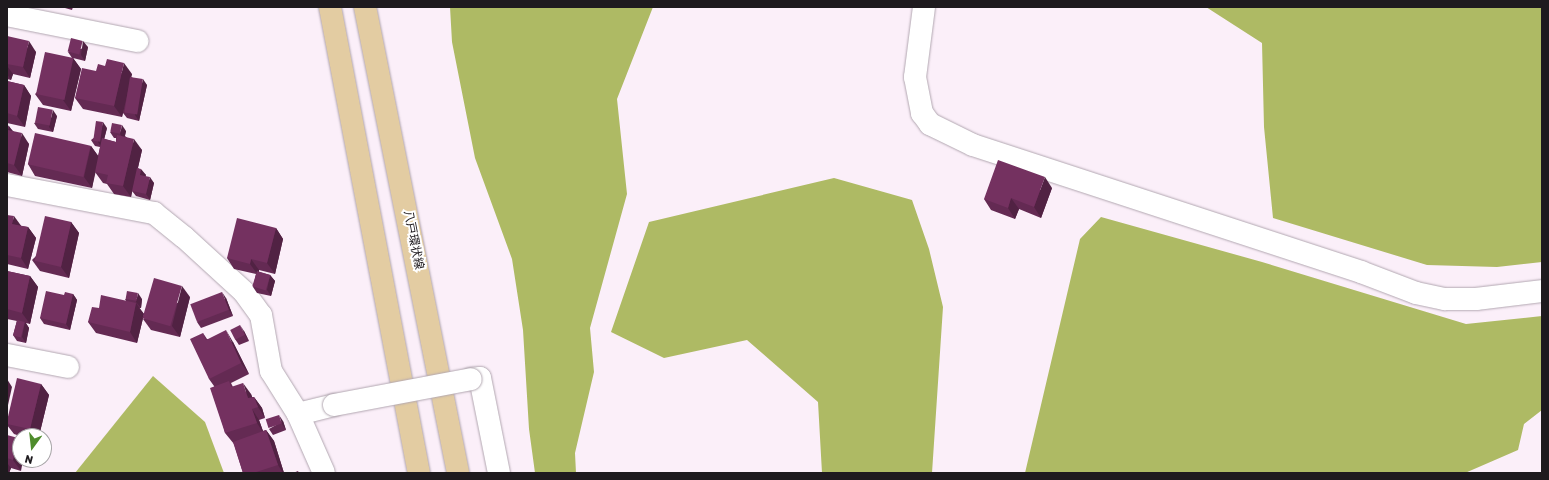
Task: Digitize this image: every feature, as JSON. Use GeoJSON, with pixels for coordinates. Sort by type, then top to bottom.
{"type":"FeatureCollection","features":[{"type":"Feature","properties":{"kind":"main road"},"geometry":{"type":"LineString","coordinates":[[330,7],[419,473]]}},
{"type":"Feature","properties":{"kind":"main road","name":"八戸環状線"},"geometry":{"type":"LineString","coordinates":[[365,7],[435,344],[458,473]]}},
{"type":"Feature","properties":{"kind":"street"},"geometry":{"type":"LineString","coordinates":[[924,7],[915,77],[922,114],[930,124],[973,146],[1361,272],[1416,293],[1445,299],[1476,299],[1542,290]]}},
{"type":"Feature","properties":{"kind":"street"},"geometry":{"type":"LineString","coordinates":[[7,15],[137,42]]}},
{"type":"Feature","properties":{"kind":"street"},"geometry":{"type":"LineString","coordinates":[[7,185],[154,213],[244,292],[261,315],[271,371],[298,414],[324,473]]}},
{"type":"Feature","properties":{"kind":"street"},"geometry":{"type":"LineString","coordinates":[[7,355],[68,367]]}},
{"type":"Feature","properties":{"kind":"street"},"geometry":{"type":"LineString","coordinates":[[298,414],[334,405],[480,378],[499,473]]}},
{"type":"Feature","properties":{"kind":"green space"},"geometry":{"type":"Polygon","coordinates":[[[450,7],[653,7],[617,99],[627,194],[590,328],[594,372],[575,453],[576,473],[535,473],[529,429],[523,330],[512,259],[475,158],[452,42],[450,7]]]}},
{"type":"Feature","properties":{"kind":"green space"},"geometry":{"type":"Polygon","coordinates":[[[1206,7],[1542,7],[1542,262],[1497,267],[1427,265],[1273,218],[1264,127],[1262,43],[1206,7]]]}},
{"type":"Feature","properties":{"kind":"green space"},"geometry":{"type":"Polygon","coordinates":[[[834,178],[912,200],[929,249],[943,307],[932,473],[822,473],[818,402],[747,340],[664,358],[611,332],[649,222],[834,178]]]}},
{"type":"Feature","properties":{"kind":"green space"},"geometry":{"type":"Polygon","coordinates":[[[1101,217],[1262,262],[1466,324],[1542,316],[1542,410],[1524,424],[1518,450],[1465,473],[1025,473],[1080,239],[1101,217]]]}},
{"type":"Feature","properties":{"kind":"green space"},"geometry":{"type":"Polygon","coordinates":[[[153,376],[205,422],[224,473],[75,473],[153,376]]]}},
{"type":"Feature","properties":{"kind":"building"},"geometry":{"type":"Polygon","coordinates":[[[7,36],[29,41],[23,67],[7,64],[7,36]]]}},
{"type":"Feature","properties":{"kind":"building"},"geometry":{"type":"Polygon","coordinates":[[[71,38],[83,41],[79,54],[68,52],[71,38]]]}},
{"type":"Feature","properties":{"kind":"building"},"geometry":{"type":"Polygon","coordinates":[[[45,52],[73,58],[64,100],[36,94],[45,52]]]}},
{"type":"Feature","properties":{"kind":"building"},"geometry":{"type":"Polygon","coordinates":[[[107,59],[124,63],[114,106],[75,98],[82,68],[96,71],[98,64],[105,66],[107,59]]]}},
{"type":"Feature","properties":{"kind":"building"},"geometry":{"type":"Polygon","coordinates":[[[130,77],[143,79],[137,115],[124,113],[130,77]]]}},
{"type":"Feature","properties":{"kind":"building"},"geometry":{"type":"Polygon","coordinates":[[[7,81],[24,85],[17,116],[7,113],[7,81]]]}},
{"type":"Feature","properties":{"kind":"building"},"geometry":{"type":"Polygon","coordinates":[[[38,107],[53,110],[50,126],[35,123],[38,107]]]}},
{"type":"Feature","properties":{"kind":"building"},"geometry":{"type":"Polygon","coordinates":[[[96,121],[103,122],[100,142],[93,141],[96,121]]]}},
{"type":"Feature","properties":{"kind":"building"},"geometry":{"type":"Polygon","coordinates":[[[112,123],[122,125],[120,134],[110,132],[112,123]]]}},
{"type":"Feature","properties":{"kind":"building"},"geometry":{"type":"Polygon","coordinates":[[[7,125],[9,126],[8,130],[22,133],[14,165],[7,163],[7,125]]]}},
{"type":"Feature","properties":{"kind":"building"},"geometry":{"type":"Polygon","coordinates":[[[35,133],[91,146],[83,177],[28,164],[35,133]]]}},
{"type":"Feature","properties":{"kind":"building"},"geometry":{"type":"Polygon","coordinates":[[[117,135],[134,139],[123,186],[106,183],[108,175],[95,172],[102,138],[116,142],[117,135]]]}},
{"type":"Feature","properties":{"kind":"building"},"geometry":{"type":"Polygon","coordinates":[[[998,160],[1045,177],[1034,207],[1011,198],[1008,208],[984,199],[998,160]]]}},
{"type":"Feature","properties":{"kind":"building"},"geometry":{"type":"Polygon","coordinates":[[[137,168],[141,169],[140,175],[150,177],[146,194],[132,191],[137,168]]]}},
{"type":"Feature","properties":{"kind":"building"},"geometry":{"type":"Polygon","coordinates":[[[7,215],[14,216],[12,224],[28,227],[21,258],[7,255],[7,215]]]}},
{"type":"Feature","properties":{"kind":"building"},"geometry":{"type":"Polygon","coordinates":[[[45,216],[71,222],[61,267],[35,261],[45,216]]]}},
{"type":"Feature","properties":{"kind":"building"},"geometry":{"type":"Polygon","coordinates":[[[237,218],[276,228],[267,263],[251,259],[250,264],[227,258],[237,218]]]}},
{"type":"Feature","properties":{"kind":"building"},"geometry":{"type":"Polygon","coordinates":[[[7,271],[30,276],[22,313],[7,309],[7,271]]]}},
{"type":"Feature","properties":{"kind":"building"},"geometry":{"type":"Polygon","coordinates":[[[257,271],[270,275],[266,290],[252,286],[257,271]]]}},
{"type":"Feature","properties":{"kind":"building"},"geometry":{"type":"Polygon","coordinates":[[[154,278],[182,286],[170,326],[142,318],[154,278]]]}},
{"type":"Feature","properties":{"kind":"building"},"geometry":{"type":"Polygon","coordinates":[[[46,291],[64,295],[65,292],[73,294],[66,324],[40,318],[46,291]]]}},
{"type":"Feature","properties":{"kind":"building"},"geometry":{"type":"Polygon","coordinates":[[[127,291],[138,293],[136,301],[126,299],[127,291]]]}},
{"type":"Feature","properties":{"kind":"building"},"geometry":{"type":"Polygon","coordinates":[[[222,292],[229,310],[197,322],[190,304],[222,292]]]}},
{"type":"Feature","properties":{"kind":"building"},"geometry":{"type":"Polygon","coordinates":[[[101,295],[136,303],[130,332],[88,322],[92,307],[99,308],[101,295]]]}},
{"type":"Feature","properties":{"kind":"building"},"geometry":{"type":"Polygon","coordinates":[[[17,320],[25,322],[21,337],[13,336],[17,320]]]}},
{"type":"Feature","properties":{"kind":"building"},"geometry":{"type":"Polygon","coordinates":[[[240,325],[245,335],[235,340],[230,330],[240,325]]]}},
{"type":"Feature","properties":{"kind":"building"},"geometry":{"type":"Polygon","coordinates":[[[226,330],[241,363],[209,379],[190,339],[203,333],[206,340],[226,330]]]}},
{"type":"Feature","properties":{"kind":"building"},"geometry":{"type":"Polygon","coordinates":[[[17,378],[41,384],[30,428],[7,424],[17,378]]]}},
{"type":"Feature","properties":{"kind":"building"},"geometry":{"type":"Polygon","coordinates":[[[229,381],[231,387],[243,383],[248,398],[254,397],[258,407],[252,409],[257,423],[225,433],[210,388],[229,381]]]}},
{"type":"Feature","properties":{"kind":"building"},"geometry":{"type":"Polygon","coordinates":[[[279,415],[282,424],[268,428],[266,419],[279,415]]]}},
{"type":"Feature","properties":{"kind":"building"},"geometry":{"type":"Polygon","coordinates":[[[266,430],[278,465],[253,473],[243,473],[233,442],[266,430]]]}},
{"type":"Feature","properties":{"kind":"building"},"geometry":{"type":"Polygon","coordinates":[[[7,435],[12,436],[12,460],[7,458],[7,435]]]}}]}
